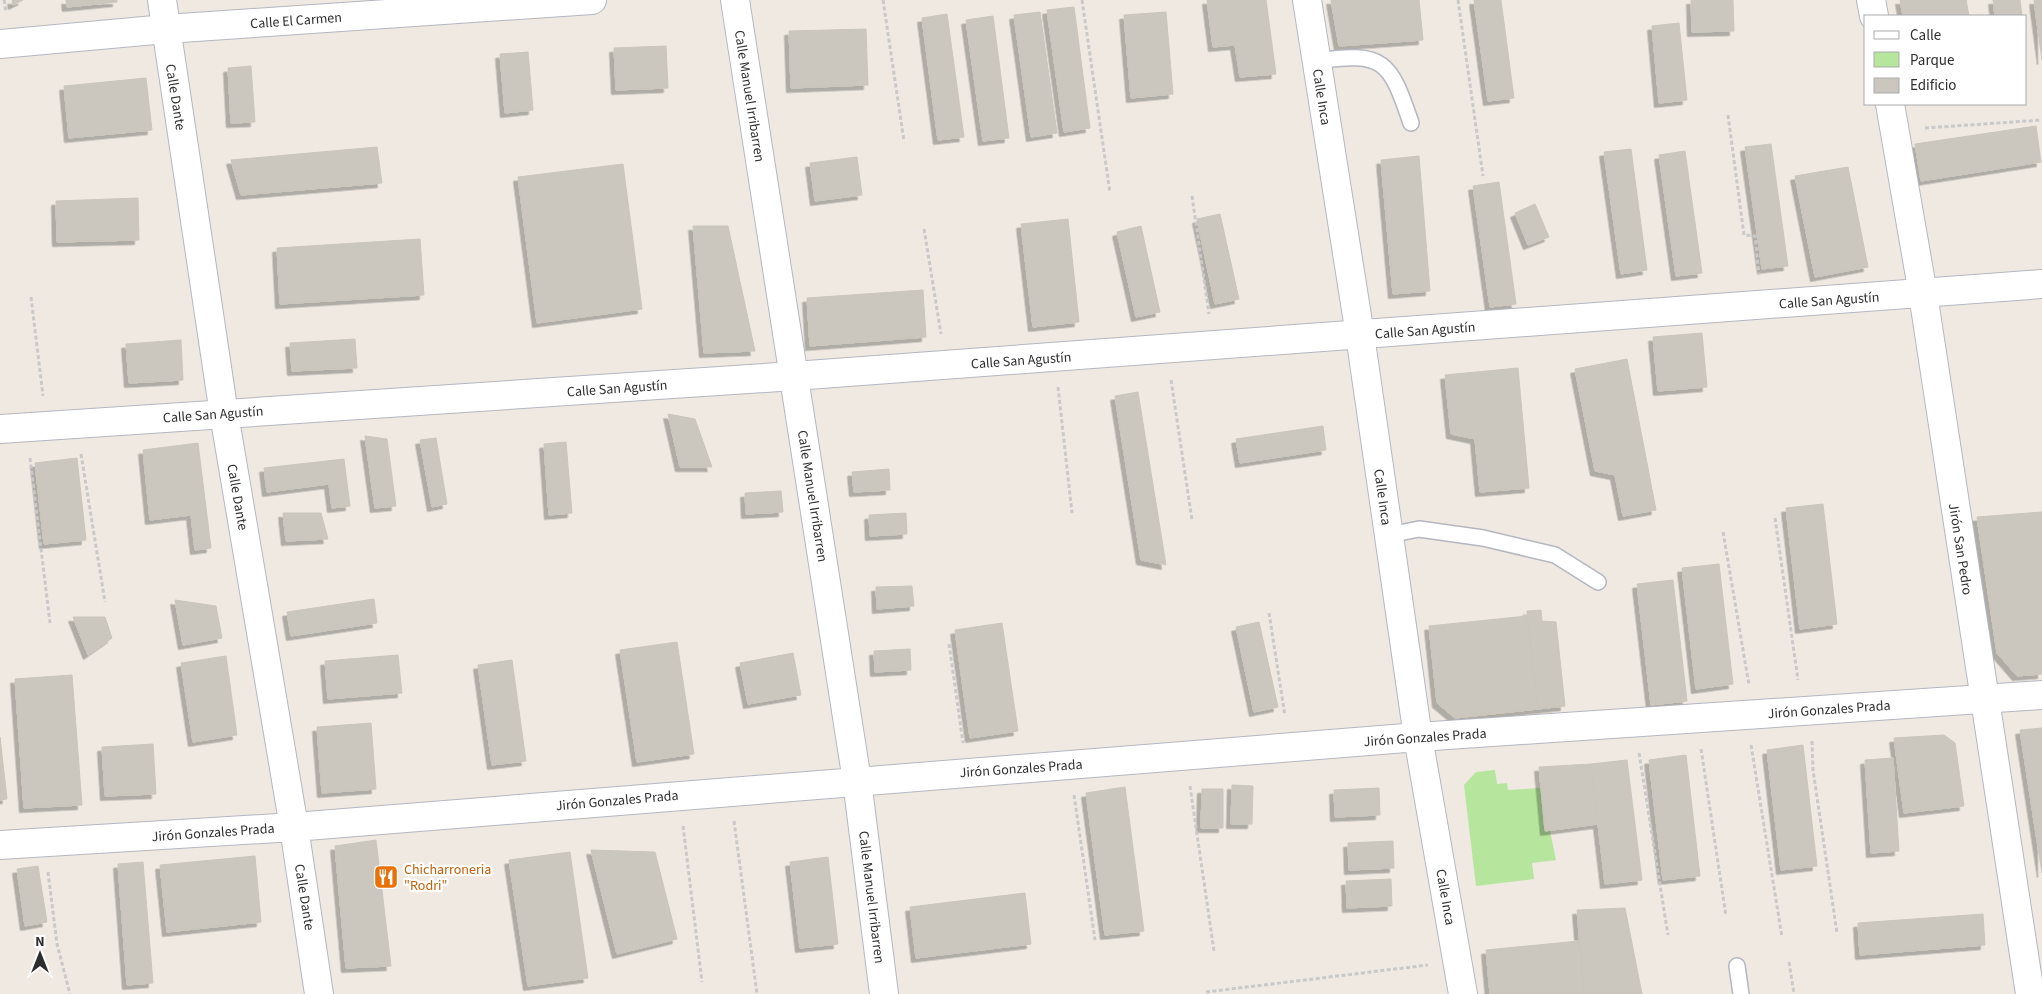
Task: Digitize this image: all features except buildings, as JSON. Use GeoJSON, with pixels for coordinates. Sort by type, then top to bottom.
{"type":"FeatureCollection","features":[{"type":"Feature","properties":{"kind":"street","name":"Calle Dante"},"geometry":{"type":"LineString","coordinates":[[162,0],[224,414],[294,826],[319,994]]}},
{"type":"Feature","properties":{"kind":"street","name":"Calle El Carmen"},"geometry":{"type":"LineString","coordinates":[[0,44],[166,29],[592,0]]}},
{"type":"Feature","properties":{"kind":"street","name":"Calle Manuel Irribarren"},"geometry":{"type":"LineString","coordinates":[[734,0],[857,781],[884,994]]}},
{"type":"Feature","properties":{"kind":"street","name":"Calle Inca"},"geometry":{"type":"LineString","coordinates":[[1307,0],[1360,335],[1418,737],[1463,994]]}},
{"type":"Feature","properties":{"kind":"street"},"geometry":{"type":"LineString","coordinates":[[1871,0],[1874,15]]}},
{"type":"Feature","properties":{"kind":"street","name":"Jirón San Pedro"},"geometry":{"type":"LineString","coordinates":[[1890,105],[1923,294],[2030,994]]}},
{"type":"Feature","properties":{"kind":"street","name":"Calle San Agustín"},"geometry":{"type":"LineString","coordinates":[[24,427],[794,376],[2042,284]]}},
{"type":"Feature","properties":{"kind":"street","name":"Jirón Gonzales Prada"},"geometry":{"type":"LineString","coordinates":[[0,845],[294,826],[1418,737],[2042,695]]}},
{"type":"Feature","properties":{"kind":"lane"},"geometry":{"type":"LineString","coordinates":[[1317,61],[1346,57],[1362,58],[1377,62],[1394,77],[1411,123]]}},
{"type":"Feature","properties":{"kind":"lane"},"geometry":{"type":"LineString","coordinates":[[1389,535],[1419,529],[1483,538],[1555,555],[1598,582]]}},
{"type":"Feature","properties":{"kind":"lane"},"geometry":{"type":"LineString","coordinates":[[1737,966],[1741,994]]}},
{"type":"Feature","properties":{"kind":"path"},"geometry":{"type":"LineString","coordinates":[[883,0],[904,141]]}},
{"type":"Feature","properties":{"kind":"path"},"geometry":{"type":"LineString","coordinates":[[1082,0],[1110,194]]}},
{"type":"Feature","properties":{"kind":"path"},"geometry":{"type":"LineString","coordinates":[[1458,0],[1483,176]]}},
{"type":"Feature","properties":{"kind":"path"},"geometry":{"type":"LineString","coordinates":[[1728,115],[1744,235],[1755,236],[1762,305]]}},
{"type":"Feature","properties":{"kind":"path"},"geometry":{"type":"LineString","coordinates":[[1894,130],[2042,120]]}},
{"type":"Feature","properties":{"kind":"path"},"geometry":{"type":"LineString","coordinates":[[1192,196],[1214,346]]}},
{"type":"Feature","properties":{"kind":"path"},"geometry":{"type":"LineString","coordinates":[[924,228],[946,365]]}},
{"type":"Feature","properties":{"kind":"path"},"geometry":{"type":"LineString","coordinates":[[31,297],[24,427],[50,623]]}},
{"type":"Feature","properties":{"kind":"path"},"geometry":{"type":"LineString","coordinates":[[1167,349],[1192,520]]}},
{"type":"Feature","properties":{"kind":"path"},"geometry":{"type":"LineString","coordinates":[[1054,357],[1072,513]]}},
{"type":"Feature","properties":{"kind":"path"},"geometry":{"type":"LineString","coordinates":[[76,424],[105,602]]}},
{"type":"Feature","properties":{"kind":"path"},"geometry":{"type":"LineString","coordinates":[[1775,518],[1814,762],[1813,770],[1837,933]]}},
{"type":"Feature","properties":{"kind":"path"},"geometry":{"type":"LineString","coordinates":[[1723,532],[1746,669],[1782,937]]}},
{"type":"Feature","properties":{"kind":"path"},"geometry":{"type":"LineString","coordinates":[[1269,613],[1290,747]]}},
{"type":"Feature","properties":{"kind":"path"},"geometry":{"type":"LineString","coordinates":[[949,644],[967,772]]}},
{"type":"Feature","properties":{"kind":"path"},"geometry":{"type":"LineString","coordinates":[[1696,718],[1726,916]]}},
{"type":"Feature","properties":{"kind":"path"},"geometry":{"type":"LineString","coordinates":[[1634,722],[1668,935]]}},
{"type":"Feature","properties":{"kind":"path"},"geometry":{"type":"LineString","coordinates":[[1185,755],[1214,951]]}},
{"type":"Feature","properties":{"kind":"path"},"geometry":{"type":"LineString","coordinates":[[1069,765],[1095,940]]}},
{"type":"Feature","properties":{"kind":"path"},"geometry":{"type":"LineString","coordinates":[[730,792],[757,994]]}},
{"type":"Feature","properties":{"kind":"path"},"geometry":{"type":"LineString","coordinates":[[679,795],[702,982]]}},
{"type":"Feature","properties":{"kind":"path"},"geometry":{"type":"LineString","coordinates":[[45,842],[57,944],[70,994]]}},
{"type":"Feature","properties":{"kind":"path"},"geometry":{"type":"LineString","coordinates":[[1206,992],[1458,962]]}},
{"type":"Feature","properties":{"kind":"path"},"geometry":{"type":"LineString","coordinates":[[1789,962],[1794,994]]}},
{"type":"Feature","properties":{"kind":"green space"},"geometry":{"type":"Polygon","coordinates":[[[1495,770],[1497,784],[1507,783],[1508,790],[1541,788],[1556,860],[1532,863],[1534,879],[1476,886],[1464,785],[1476,772],[1495,770]]]}},
{"type":"Feature","properties":{"kind":"place","name":"Chicharroneria \"Rodri\""},"geometry":{"type":"Point","coordinates":[386,877]}}]}
